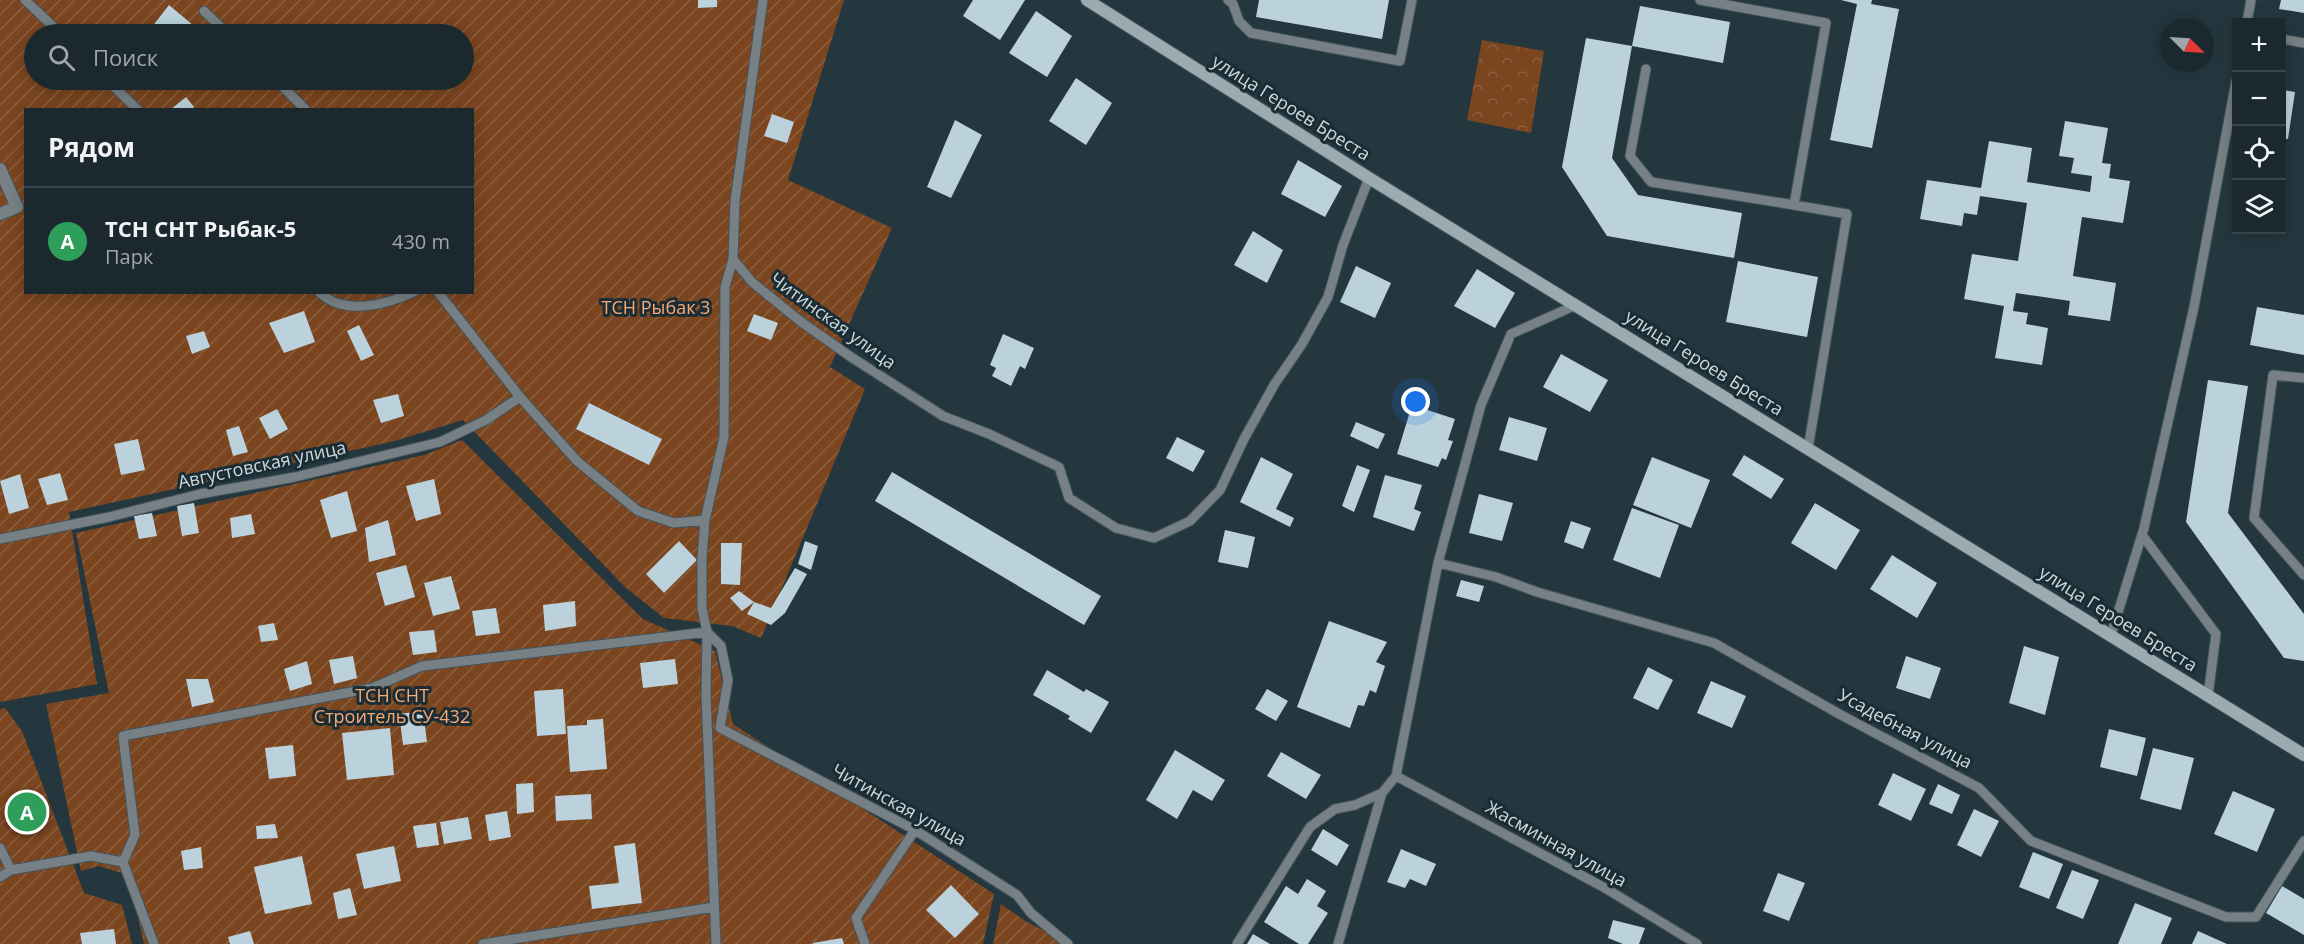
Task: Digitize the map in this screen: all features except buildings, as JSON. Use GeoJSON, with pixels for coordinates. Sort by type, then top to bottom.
{"type":"FeatureCollection","features":[{"type":"Feature","properties":{"kind":"street","name":"улица Героев Бреста"},"geometry":{"type":"LineString","coordinates":[[1087,0],[1369,178],[2304,755]]}},
{"type":"Feature","properties":{"kind":"street"},"geometry":{"type":"LineString","coordinates":[[0,169],[17,207],[0,214]]}},
{"type":"Feature","properties":{"kind":"lane"},"geometry":{"type":"LineString","coordinates":[[25,0],[50,24]]}},
{"type":"Feature","properties":{"kind":"lane"},"geometry":{"type":"LineString","coordinates":[[734,259],[735,201],[763,0]]}},
{"type":"Feature","properties":{"kind":"lane"},"geometry":{"type":"LineString","coordinates":[[1228,0],[1233,4],[1239,21],[1251,33],[1400,61],[1412,0]]}},
{"type":"Feature","properties":{"kind":"lane"},"geometry":{"type":"LineString","coordinates":[[1700,0],[1826,23],[1794,205]]}},
{"type":"Feature","properties":{"kind":"lane"},"geometry":{"type":"LineString","coordinates":[[2248,18],[2251,0]]}},
{"type":"Feature","properties":{"kind":"lane"},"geometry":{"type":"LineString","coordinates":[[204,11],[218,24]]}},
{"type":"Feature","properties":{"kind":"lane"},"geometry":{"type":"LineString","coordinates":[[2286,40],[2304,43]]}},
{"type":"Feature","properties":{"kind":"lane"},"geometry":{"type":"LineString","coordinates":[[1646,69],[1630,156],[1651,182],[1847,214],[1808,449]]}},
{"type":"Feature","properties":{"kind":"lane"},"geometry":{"type":"LineString","coordinates":[[117,90],[136,108]]}},
{"type":"Feature","properties":{"kind":"lane"},"geometry":{"type":"LineString","coordinates":[[286,90],[304,108]]}},
{"type":"Feature","properties":{"kind":"lane"},"geometry":{"type":"LineString","coordinates":[[2110,635],[2142,535],[2194,307],[2232,103]]}},
{"type":"Feature","properties":{"kind":"lane","name":"Читинская улица"},"geometry":{"type":"LineString","coordinates":[[734,259],[752,282],[800,321],[851,357],[943,416],[989,434],[1059,467],[1069,498],[1116,528],[1154,538],[1190,521],[1220,490],[1244,439],[1274,385],[1302,344],[1328,297],[1343,245],[1369,178]]}},
{"type":"Feature","properties":{"kind":"lane","name":"Читинская улица"},"geometry":{"type":"LineString","coordinates":[[734,259],[725,287],[724,437],[705,520],[702,608],[707,632],[721,646],[728,680],[720,729],[915,830],[1017,895],[1031,913],[1068,944]]}},
{"type":"Feature","properties":{"kind":"lane"},"geometry":{"type":"LineString","coordinates":[[321,294],[329,302],[356,308],[410,294]]}},
{"type":"Feature","properties":{"kind":"lane"},"geometry":{"type":"LineString","coordinates":[[440,294],[520,397],[577,461],[639,511],[674,523],[705,520]]}},
{"type":"Feature","properties":{"kind":"lane"},"geometry":{"type":"LineString","coordinates":[[1338,944],[1382,793],[1396,776],[1438,563],[1480,405],[1511,334],[1576,305]]}},
{"type":"Feature","properties":{"kind":"lane"},"geometry":{"type":"LineString","coordinates":[[2304,378],[2273,375],[2254,518],[2304,575]]}},
{"type":"Feature","properties":{"kind":"lane","name":"Августовская улица"},"geometry":{"type":"LineString","coordinates":[[0,539],[109,517],[200,494],[295,477],[440,442],[486,420],[520,397]]}},
{"type":"Feature","properties":{"kind":"lane"},"geometry":{"type":"LineString","coordinates":[[2142,535],[2216,634],[2208,696]]}},
{"type":"Feature","properties":{"kind":"lane","name":"Усадебная улица"},"geometry":{"type":"LineString","coordinates":[[1438,563],[1496,577],[1537,592],[1714,643],[1841,715],[1979,788],[2031,841],[2226,917],[2256,918],[2304,841]]}},
{"type":"Feature","properties":{"kind":"lane"},"geometry":{"type":"LineString","coordinates":[[154,944],[123,862],[135,835],[123,736],[372,687],[422,666],[707,632],[706,695],[716,944]]}},
{"type":"Feature","properties":{"kind":"lane","name":"Жасминная улица"},"geometry":{"type":"LineString","coordinates":[[1396,776],[1594,883],[1697,944]]}},
{"type":"Feature","properties":{"kind":"lane"},"geometry":{"type":"LineString","coordinates":[[1237,944],[1310,826],[1335,809],[1355,805],[1382,793]]}},
{"type":"Feature","properties":{"kind":"lane"},"geometry":{"type":"LineString","coordinates":[[865,944],[856,918],[915,830]]}},
{"type":"Feature","properties":{"kind":"lane"},"geometry":{"type":"LineString","coordinates":[[0,848],[10,870]]}},
{"type":"Feature","properties":{"kind":"lane"},"geometry":{"type":"LineString","coordinates":[[0,877],[10,870],[91,856],[123,862]]}},
{"type":"Feature","properties":{"kind":"lane"},"geometry":{"type":"LineString","coordinates":[[483,944],[714,907]]}},
{"type":"Feature","properties":{"kind":"green space","name":"ТСН Рыбак 3"},"geometry":{"type":"Polygon","coordinates":[[[0,0],[844,0],[788,180],[892,228],[830,367],[865,389],[761,638],[732,626],[664,618],[626,588],[463,420],[395,441],[69,512],[97,684],[0,702],[0,0]]]}},
{"type":"Feature","properties":{"kind":"green space"},"geometry":{"type":"Polygon","coordinates":[[[1482,40],[1544,51],[1531,133],[1467,120],[1482,40]]]}},
{"type":"Feature","properties":{"kind":"green space","name":"ТСН СНТ Строитель СУ-432"},"geometry":{"type":"Polygon","coordinates":[[[462,440],[643,619],[715,651],[733,724],[994,894],[983,944],[144,944],[128,875],[99,866],[81,871],[46,704],[109,693],[76,533],[424,455],[462,440]]]}},
{"type":"Feature","properties":{"kind":"green space"},"geometry":{"type":"Polygon","coordinates":[[[5,708],[22,731],[84,893],[122,905],[132,944],[0,944],[0,709],[5,708]]]}},
{"type":"Feature","properties":{"kind":"green space"},"geometry":{"type":"Polygon","coordinates":[[[1001,904],[1027,922],[1071,944],[993,944],[1001,904]]]}},
{"type":"Feature","properties":{"kind":"place","name":"ТСН СНТ Рыбак-5"},"geometry":{"type":"Point","coordinates":[27,812]}}]}
